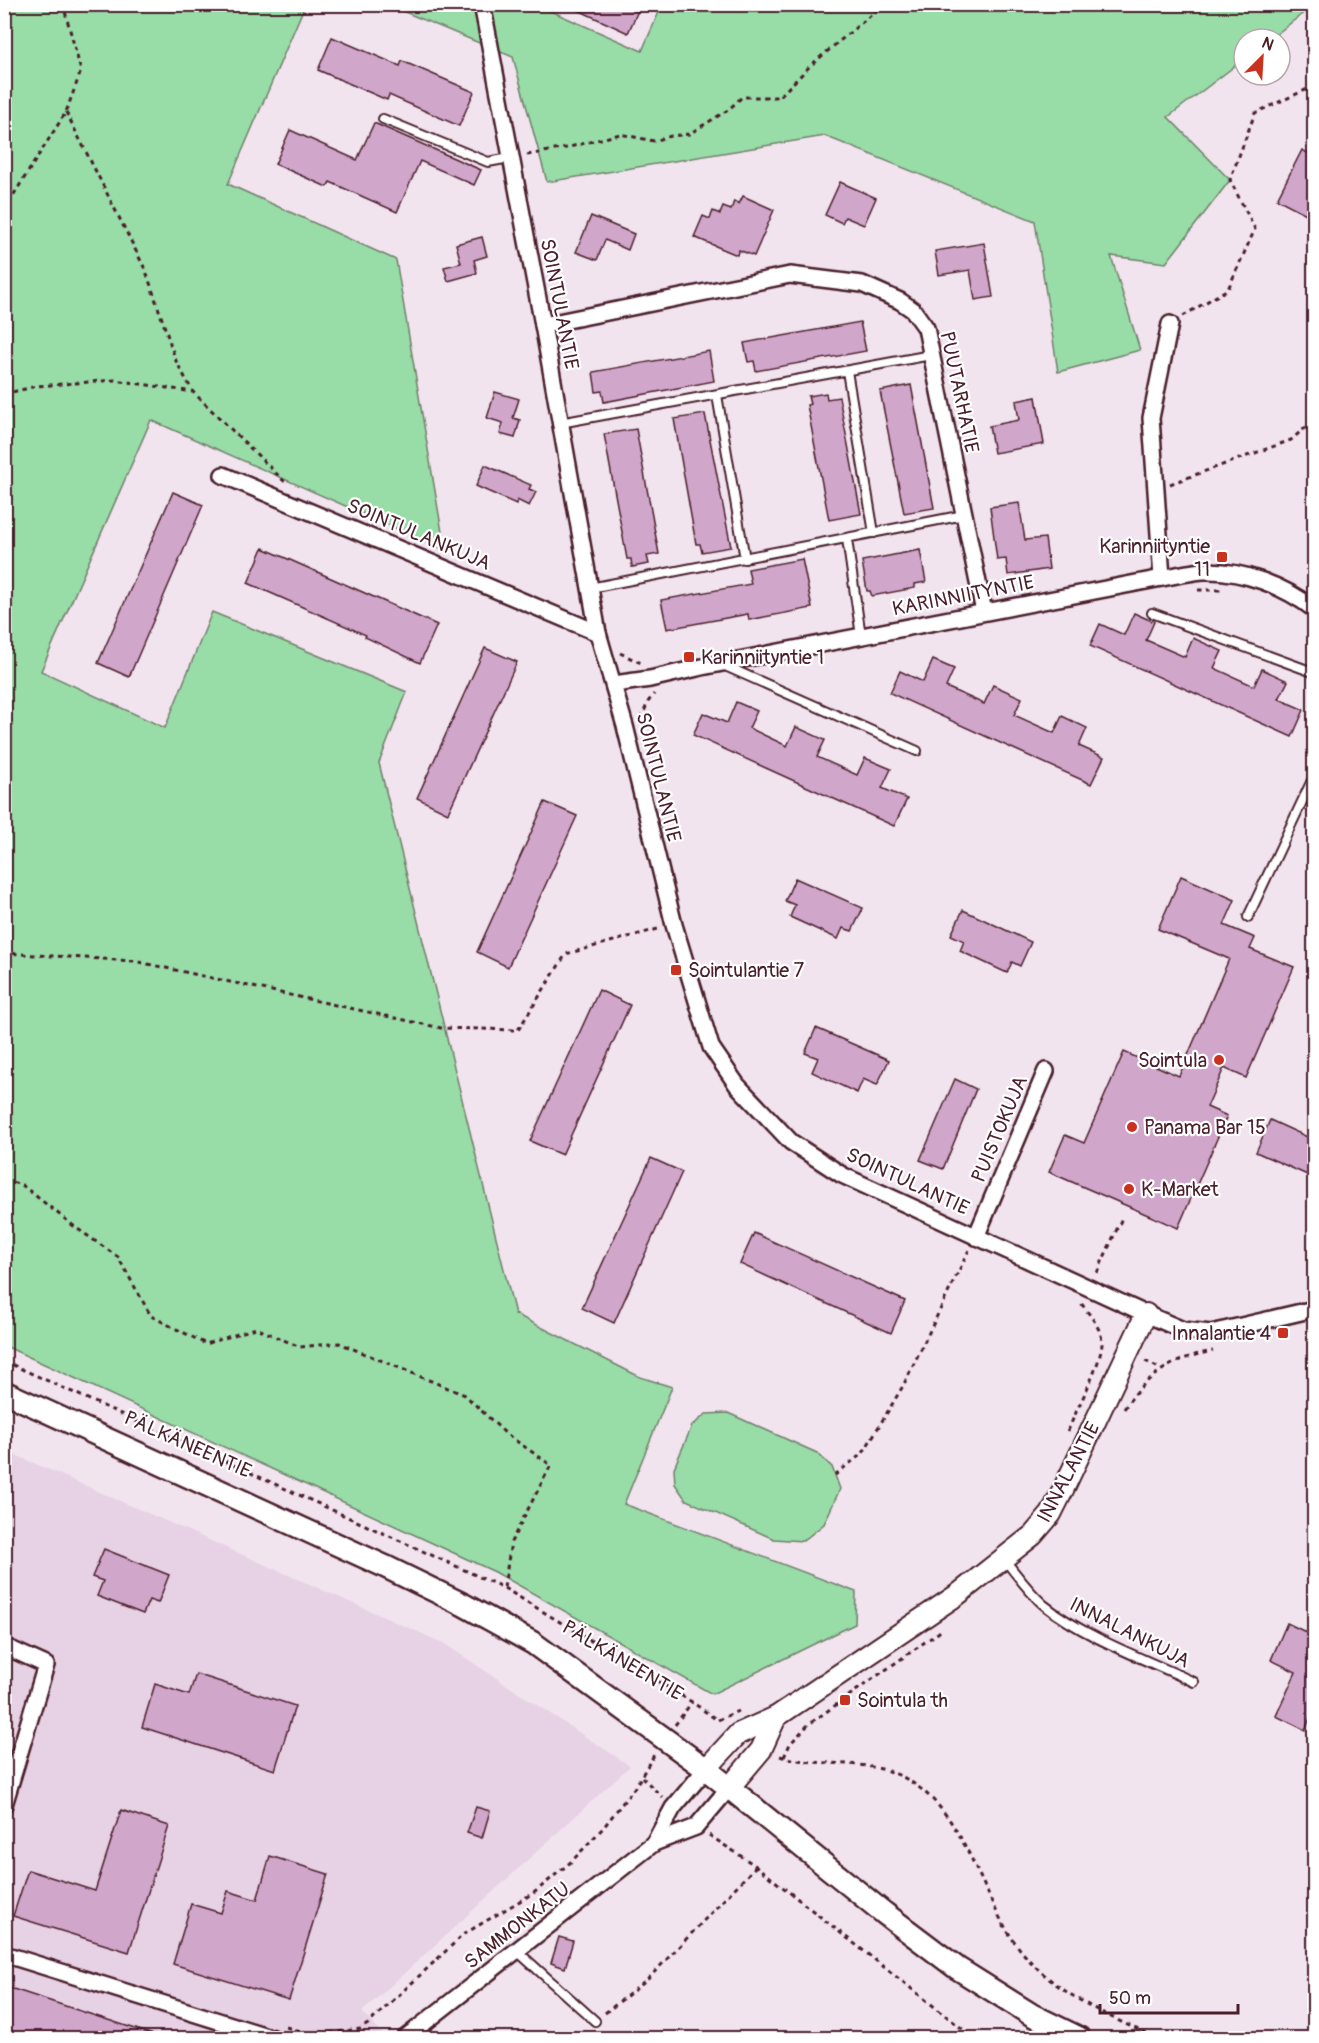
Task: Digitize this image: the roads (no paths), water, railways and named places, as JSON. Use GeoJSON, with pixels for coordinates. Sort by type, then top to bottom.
{"type":"FeatureCollection","features":[{"type":"Feature","properties":{"kind":"main road","name":"PÄLKÄNEENTIE"},"geometry":{"type":"LineString","coordinates":[[4,1392],[464,1605],[533,1642],[706,1769],[884,1913],[957,1968],[1032,2015],[1079,2038]]}},
{"type":"Feature","properties":{"kind":"street","name":"SOINTULANTIE"},"geometry":{"type":"LineString","coordinates":[[482,4],[598,633],[614,684],[674,925],[711,1047],[737,1085],[791,1142],[842,1175],[1146,1314]]}},
{"type":"Feature","properties":{"kind":"street","name":"PUUTARHATIE"},"geometry":{"type":"LineString","coordinates":[[543,325],[790,275],[862,284],[913,310],[926,328],[984,612]]}},
{"type":"Feature","properties":{"kind":"street"},"geometry":{"type":"LineString","coordinates":[[1162,578],[1150,418],[1170,324]]}},
{"type":"Feature","properties":{"kind":"street","name":"SOINTULANKUJA"},"geometry":{"type":"LineString","coordinates":[[223,475],[598,633]]}},
{"type":"Feature","properties":{"kind":"street","name":"KARINNIITYNTIE"},"geometry":{"type":"LineString","coordinates":[[614,684],[650,679],[984,612],[1205,571],[1245,576],[1281,589],[1314,609]]}},
{"type":"Feature","properties":{"kind":"street","name":"PUISTOKUJA"},"geometry":{"type":"LineString","coordinates":[[976,1237],[1046,1071]]}},
{"type":"Feature","properties":{"kind":"street"},"geometry":{"type":"LineString","coordinates":[[1146,1314],[1183,1330],[1211,1334],[1314,1309]]}},
{"type":"Feature","properties":{"kind":"street","name":"INNALANTIE"},"geometry":{"type":"LineString","coordinates":[[706,1769],[738,1734],[776,1717],[957,1595],[1033,1535],[1051,1514],[1146,1314]]}},
{"type":"Feature","properties":{"kind":"street"},"geometry":{"type":"LineString","coordinates":[[4,1646],[46,1665],[4,1805]]}},
{"type":"Feature","properties":{"kind":"street"},"geometry":{"type":"LineString","coordinates":[[729,1788],[760,1750],[776,1717]]}},
{"type":"Feature","properties":{"kind":"street","name":"SAMMONKATU"},"geometry":{"type":"LineString","coordinates":[[654,1843],[673,1808],[706,1769]]}},
{"type":"Feature","properties":{"kind":"street","name":"SAMMONKATU"},"geometry":{"type":"LineString","coordinates":[[410,2037],[654,1843],[696,1827],[729,1788]]}},
{"type":"Feature","properties":{"kind":"street"},"geometry":{"type":"LineString","coordinates":[[4,1954],[277,2032]]}},
{"type":"Feature","properties":{"kind":"lane"},"geometry":{"type":"LineString","coordinates":[[383,119],[488,162],[510,158]]}},
{"type":"Feature","properties":{"kind":"lane"},"geometry":{"type":"LineString","coordinates":[[560,423],[932,355]]}},
{"type":"Feature","properties":{"kind":"lane"},"geometry":{"type":"LineString","coordinates":[[847,371],[874,533]]}},
{"type":"Feature","properties":{"kind":"lane"},"geometry":{"type":"LineString","coordinates":[[717,395],[745,559]]}},
{"type":"Feature","properties":{"kind":"lane"},"geometry":{"type":"LineString","coordinates":[[590,588],[964,515]]}},
{"type":"Feature","properties":{"kind":"lane"},"geometry":{"type":"LineString","coordinates":[[847,539],[861,636]]}},
{"type":"Feature","properties":{"kind":"lane"},"geometry":{"type":"LineString","coordinates":[[1152,613],[1310,671]]}},
{"type":"Feature","properties":{"kind":"lane"},"geometry":{"type":"LineString","coordinates":[[721,664],[917,751]]}},
{"type":"Feature","properties":{"kind":"lane"},"geometry":{"type":"LineString","coordinates":[[1248,917],[1314,776]]}},
{"type":"Feature","properties":{"kind":"lane","name":"INNALANKUJA"},"geometry":{"type":"LineString","coordinates":[[1003,1558],[1031,1592],[1063,1619],[1194,1682]]}},
{"type":"Feature","properties":{"kind":"lane"},"geometry":{"type":"LineString","coordinates":[[517,1951],[595,2021]]}},
{"type":"Feature","properties":{"kind":"place","name":"Karinniityntie 11"},"geometry":{"type":"Point","coordinates":[1222,557]}},
{"type":"Feature","properties":{"kind":"place","name":"Karinniityntie 1"},"geometry":{"type":"Point","coordinates":[689,657]}},
{"type":"Feature","properties":{"kind":"place","name":"Sointulantie 7"},"geometry":{"type":"Point","coordinates":[676,970]}},
{"type":"Feature","properties":{"kind":"place","name":"Sointula"},"geometry":{"type":"Point","coordinates":[1219,1060]}},
{"type":"Feature","properties":{"kind":"place","name":"Panama Bar 15"},"geometry":{"type":"Point","coordinates":[1132,1127]}},
{"type":"Feature","properties":{"kind":"place","name":"K-Market"},"geometry":{"type":"Point","coordinates":[1129,1189]}},
{"type":"Feature","properties":{"kind":"place","name":"Innalantie 4"},"geometry":{"type":"Point","coordinates":[1283,1333]}},
{"type":"Feature","properties":{"kind":"place","name":"Sointula th"},"geometry":{"type":"Point","coordinates":[845,1700]}}]}
